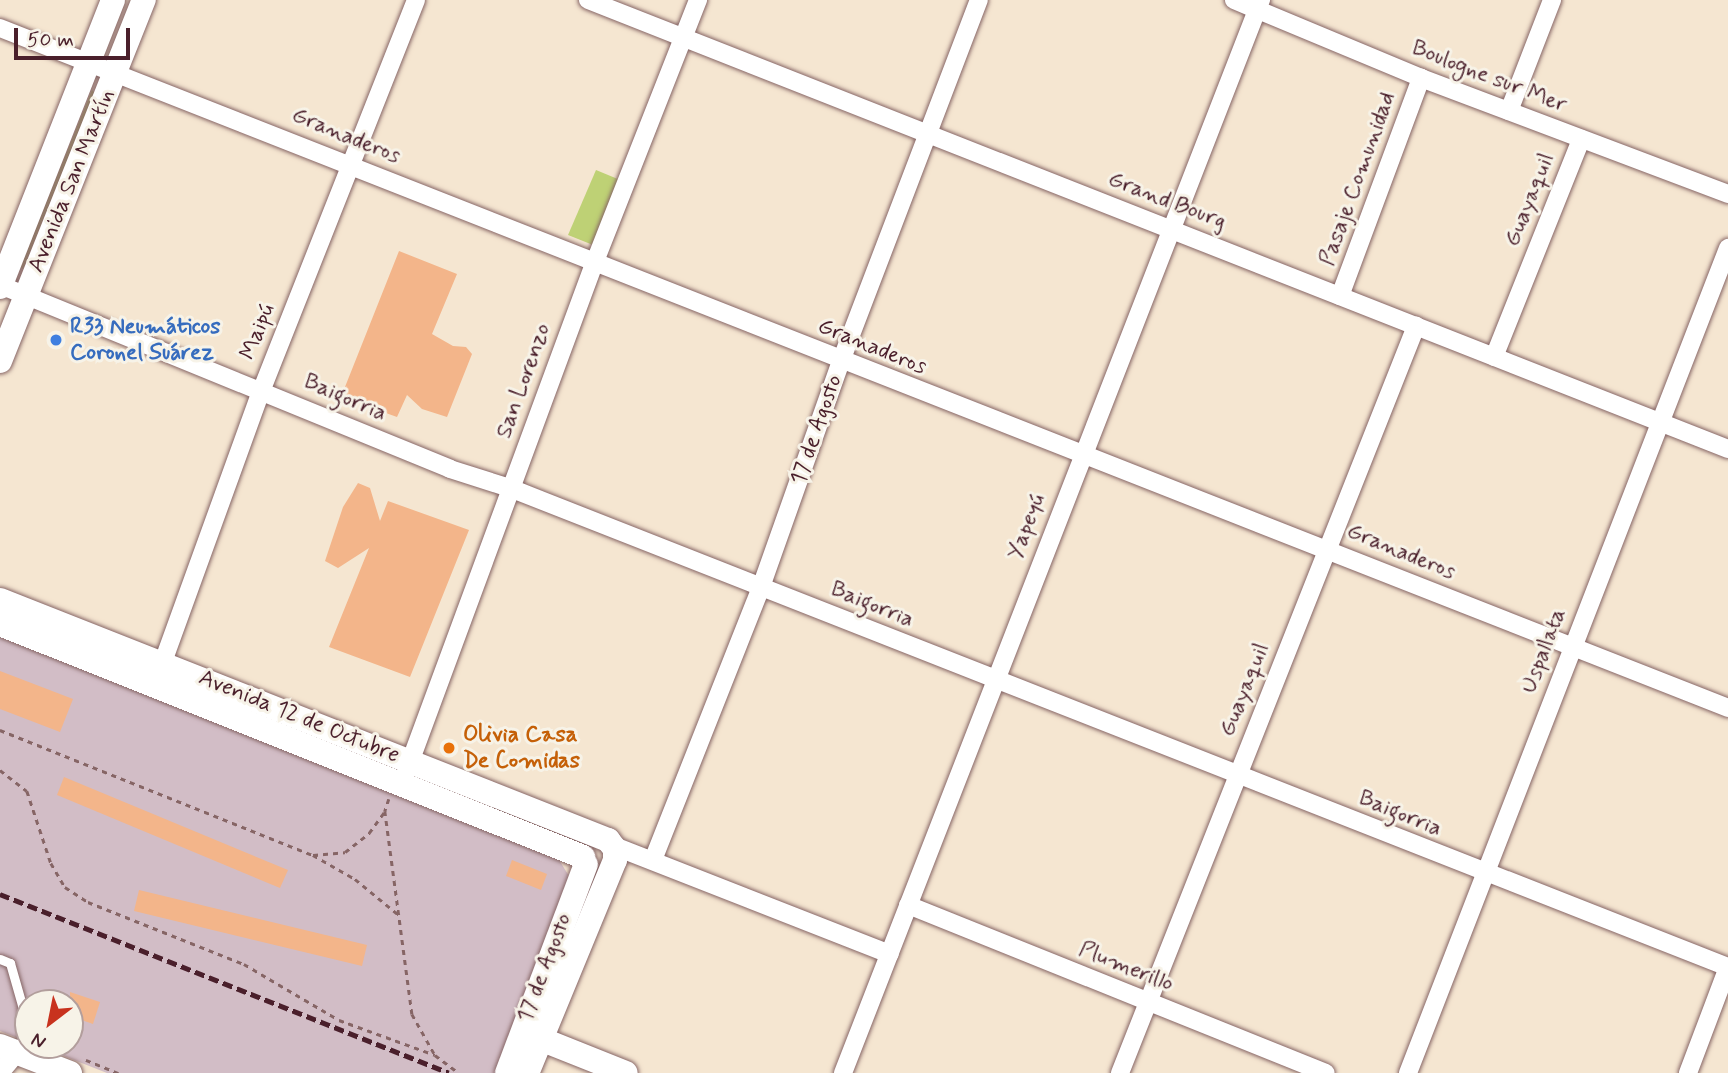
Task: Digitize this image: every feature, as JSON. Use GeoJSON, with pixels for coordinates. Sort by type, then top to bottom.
{"type":"FeatureCollection","features":[{"type":"Feature","properties":{"kind":"main road","name":"Avenida San Martín"},"geometry":{"type":"LineString","coordinates":[[0,286],[113,0]]}},
{"type":"Feature","properties":{"kind":"main road","name":"Avenida San Martín"},"geometry":{"type":"LineString","coordinates":[[0,361],[144,0]]}},
{"type":"Feature","properties":{"kind":"main road","name":"Avenida 12 de Octubre"},"geometry":{"type":"LineString","coordinates":[[0,600],[159,675],[598,854]]}},
{"type":"Feature","properties":{"kind":"main road","name":"Avenida 12 de Octubre"},"geometry":{"type":"LineString","coordinates":[[0,624],[159,675]]}},
{"type":"Feature","properties":{"kind":"main road","name":"17 de Agosto"},"geometry":{"type":"LineString","coordinates":[[507,1073],[531,1035],[598,854]]}},
{"type":"Feature","properties":{"kind":"main road","name":"17 de Agosto"},"geometry":{"type":"LineString","coordinates":[[527,1073],[531,1035]]}},
{"type":"Feature","properties":{"kind":"main road"},"geometry":{"type":"LineString","coordinates":[[531,1035],[626,1073]]}},
{"type":"Feature","properties":{"kind":"main road"},"geometry":{"type":"LineString","coordinates":[[8,1050],[70,1073]]}},
{"type":"Feature","properties":{"kind":"street","name":"Maipú"},"geometry":{"type":"LineString","coordinates":[[159,675],[262,389],[416,0]]}},
{"type":"Feature","properties":{"kind":"street","name":"Grand Bourg"},"geometry":{"type":"LineString","coordinates":[[588,0],[1728,449]]}},
{"type":"Feature","properties":{"kind":"street","name":"San Lorenzo"},"geometry":{"type":"LineString","coordinates":[[402,774],[594,264],[698,0]]}},
{"type":"Feature","properties":{"kind":"street","name":"17 de Agosto"},"geometry":{"type":"LineString","coordinates":[[653,860],[761,587],[841,361],[979,0]]}},
{"type":"Feature","properties":{"kind":"street","name":"Boulogne sur Mer"},"geometry":{"type":"LineString","coordinates":[[1234,0],[1260,5],[1421,78],[1728,194]]}},
{"type":"Feature","properties":{"kind":"street"},"geometry":{"type":"LineString","coordinates":[[1509,111],[1552,0]]}},
{"type":"Feature","properties":{"kind":"street","name":"Yapeyú"},"geometry":{"type":"LineString","coordinates":[[843,1073],[1081,456],[1260,5]]}},
{"type":"Feature","properties":{"kind":"street","name":"Granaderos"},"geometry":{"type":"LineString","coordinates":[[0,28],[351,164],[594,264],[1081,456],[1327,549],[1728,708]]}},
{"type":"Feature","properties":{"kind":"street","name":"Pasaje Comunidad"},"geometry":{"type":"LineString","coordinates":[[1340,296],[1421,78]]}},
{"type":"Feature","properties":{"kind":"street","name":"Guayaquil"},"geometry":{"type":"LineString","coordinates":[[1494,356],[1581,139]]}},
{"type":"Feature","properties":{"kind":"street","name":"Uspallata"},"geometry":{"type":"LineString","coordinates":[[1408,1073],[1658,421],[1728,247]]}},
{"type":"Feature","properties":{"kind":"street","name":"Baigorria"},"geometry":{"type":"LineString","coordinates":[[0,286],[262,389],[450,469],[510,488],[1483,874],[1728,967]]}},
{"type":"Feature","properties":{"kind":"street","name":"Guayaquil"},"geometry":{"type":"LineString","coordinates":[[1120,1073],[1416,326]]}},
{"type":"Feature","properties":{"kind":"street"},"geometry":{"type":"LineString","coordinates":[[598,854],[653,860],[890,954]]}},
{"type":"Feature","properties":{"kind":"street","name":"Plumerillo"},"geometry":{"type":"LineString","coordinates":[[908,905],[1326,1073]]}},
{"type":"Feature","properties":{"kind":"street"},"geometry":{"type":"LineString","coordinates":[[1688,1073],[1728,967]]}},
{"type":"Feature","properties":{"kind":"street"},"geometry":{"type":"LineString","coordinates":[[1,1073],[8,1050]]}},
{"type":"Feature","properties":{"kind":"lane"},"geometry":{"type":"LineString","coordinates":[[0,960],[10,964],[22,1005],[23,1036],[8,1050]]}},
{"type":"Feature","properties":{"kind":"path"},"geometry":{"type":"LineString","coordinates":[[0,730],[313,855],[355,879],[399,915]]}},
{"type":"Feature","properties":{"kind":"path"},"geometry":{"type":"LineString","coordinates":[[0,770],[27,791],[51,863],[65,887],[88,902],[244,964],[339,1020],[435,1055],[459,1073]]}},
{"type":"Feature","properties":{"kind":"path"},"geometry":{"type":"LineString","coordinates":[[313,855],[345,852],[369,833],[385,811],[402,774]]}},
{"type":"Feature","properties":{"kind":"path"},"geometry":{"type":"LineString","coordinates":[[385,811],[412,1014],[435,1055]]}},
{"type":"Feature","properties":{"kind":"shaded area"},"geometry":{"type":"Polygon","coordinates":[[[0,637],[556,855],[569,876],[498,1073],[107,1073],[72,1059],[84,1059],[84,989],[14,989],[14,1036],[0,1031],[0,637]]]}},
{"type":"Feature","properties":{"kind":"green space"},"geometry":{"type":"Polygon","coordinates":[[[92,90],[95,93],[23,269],[20,267],[92,90]]]}},
{"type":"Feature","properties":{"kind":"green space"},"geometry":{"type":"Polygon","coordinates":[[[596,170],[625,182],[598,247],[568,235],[596,170]]]}},
{"type":"Feature","properties":{"kind":"building"},"geometry":{"type":"Polygon","coordinates":[[[399,251],[457,274],[432,334],[453,346],[466,347],[472,354],[447,417],[422,409],[407,395],[397,417],[341,397],[399,251]]]}},
{"type":"Feature","properties":{"kind":"building"},"geometry":{"type":"Polygon","coordinates":[[[358,483],[370,488],[380,521],[388,501],[469,530],[410,677],[329,647],[369,548],[338,568],[325,561],[343,507],[358,483]]]}},
{"type":"Feature","properties":{"kind":"building"},"geometry":{"type":"Polygon","coordinates":[[[0,671],[73,699],[60,732],[0,709],[0,671]]]}},
{"type":"Feature","properties":{"kind":"building"},"geometry":{"type":"Polygon","coordinates":[[[64,777],[288,870],[280,888],[57,795],[64,777]]]}},
{"type":"Feature","properties":{"kind":"building"},"geometry":{"type":"Polygon","coordinates":[[[512,860],[547,874],[541,890],[506,876],[512,860]]]}},
{"type":"Feature","properties":{"kind":"building"},"geometry":{"type":"Polygon","coordinates":[[[139,890],[367,945],[362,966],[134,911],[139,890]]]}},
{"type":"Feature","properties":{"kind":"building"},"geometry":{"type":"Polygon","coordinates":[[[84,997],[100,1002],[93,1024],[84,1021],[84,997]]]}},
{"type":"Feature","properties":{"kind":"railway"},"geometry":{"type":"LineString","coordinates":[[0,894],[449,1073]]}},
{"type":"Feature","properties":{"kind":"place","name":"R33 Neumáticos Coronel Suárez"},"geometry":{"type":"Point","coordinates":[56,340]}},
{"type":"Feature","properties":{"kind":"place","name":"Olivia Casa De Comidas"},"geometry":{"type":"Point","coordinates":[449,748]}}]}
